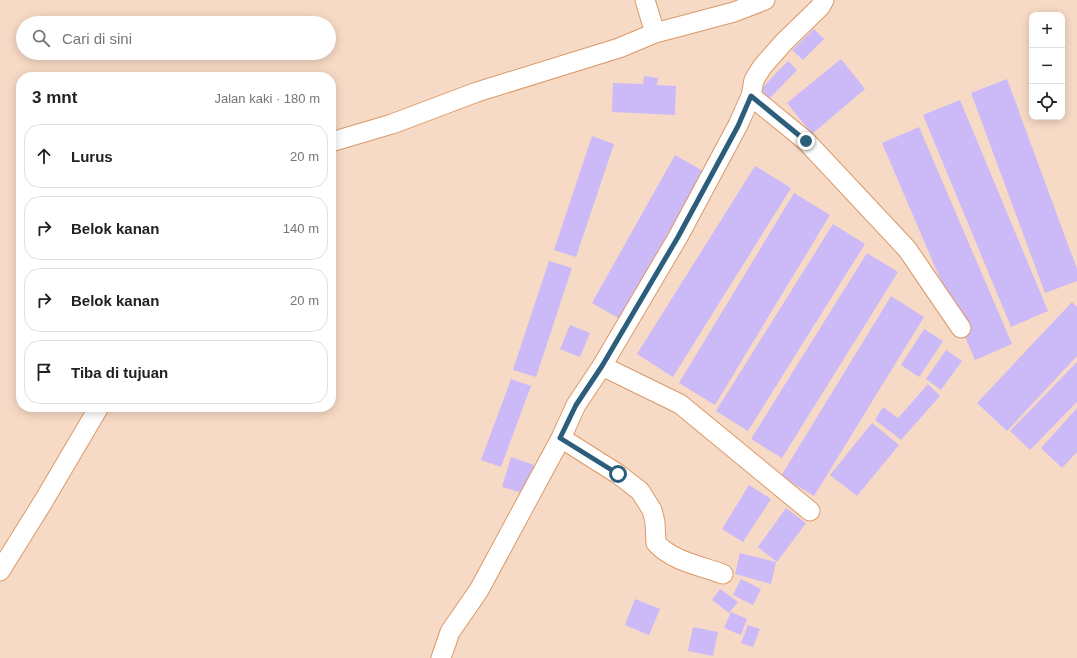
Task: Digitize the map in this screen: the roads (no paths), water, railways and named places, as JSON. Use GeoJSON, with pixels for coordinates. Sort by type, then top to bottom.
{"type":"FeatureCollection","features":[{"type":"Feature","properties":{"kind":"street"},"geometry":{"type":"LineString","coordinates":[[645,0],[655,33]]}},
{"type":"Feature","properties":{"kind":"street"},"geometry":{"type":"LineString","coordinates":[[336,141],[392,124],[477,92],[618,48],[655,33],[734,12],[765,0]]}},
{"type":"Feature","properties":{"kind":"street"},"geometry":{"type":"LineString","coordinates":[[442,658],[450,632],[479,590],[576,405],[602,366],[678,237],[738,126],[751,96],[754,80],[762,67],[784,42],[820,8],[824,0]]}},
{"type":"Feature","properties":{"kind":"street"},"geometry":{"type":"LineString","coordinates":[[751,96],[806,141],[907,249],[961,328]]}},
{"type":"Feature","properties":{"kind":"street"},"geometry":{"type":"LineString","coordinates":[[602,366],[680,404],[810,511]]}},
{"type":"Feature","properties":{"kind":"street"},"geometry":{"type":"LineString","coordinates":[[0,571],[97,412]]}},
{"type":"Feature","properties":{"kind":"street"},"geometry":{"type":"LineString","coordinates":[[560,438],[618,474],[640,491],[652,510],[655,522],[656,543],[662,550],[680,559],[723,574]]}}]}
